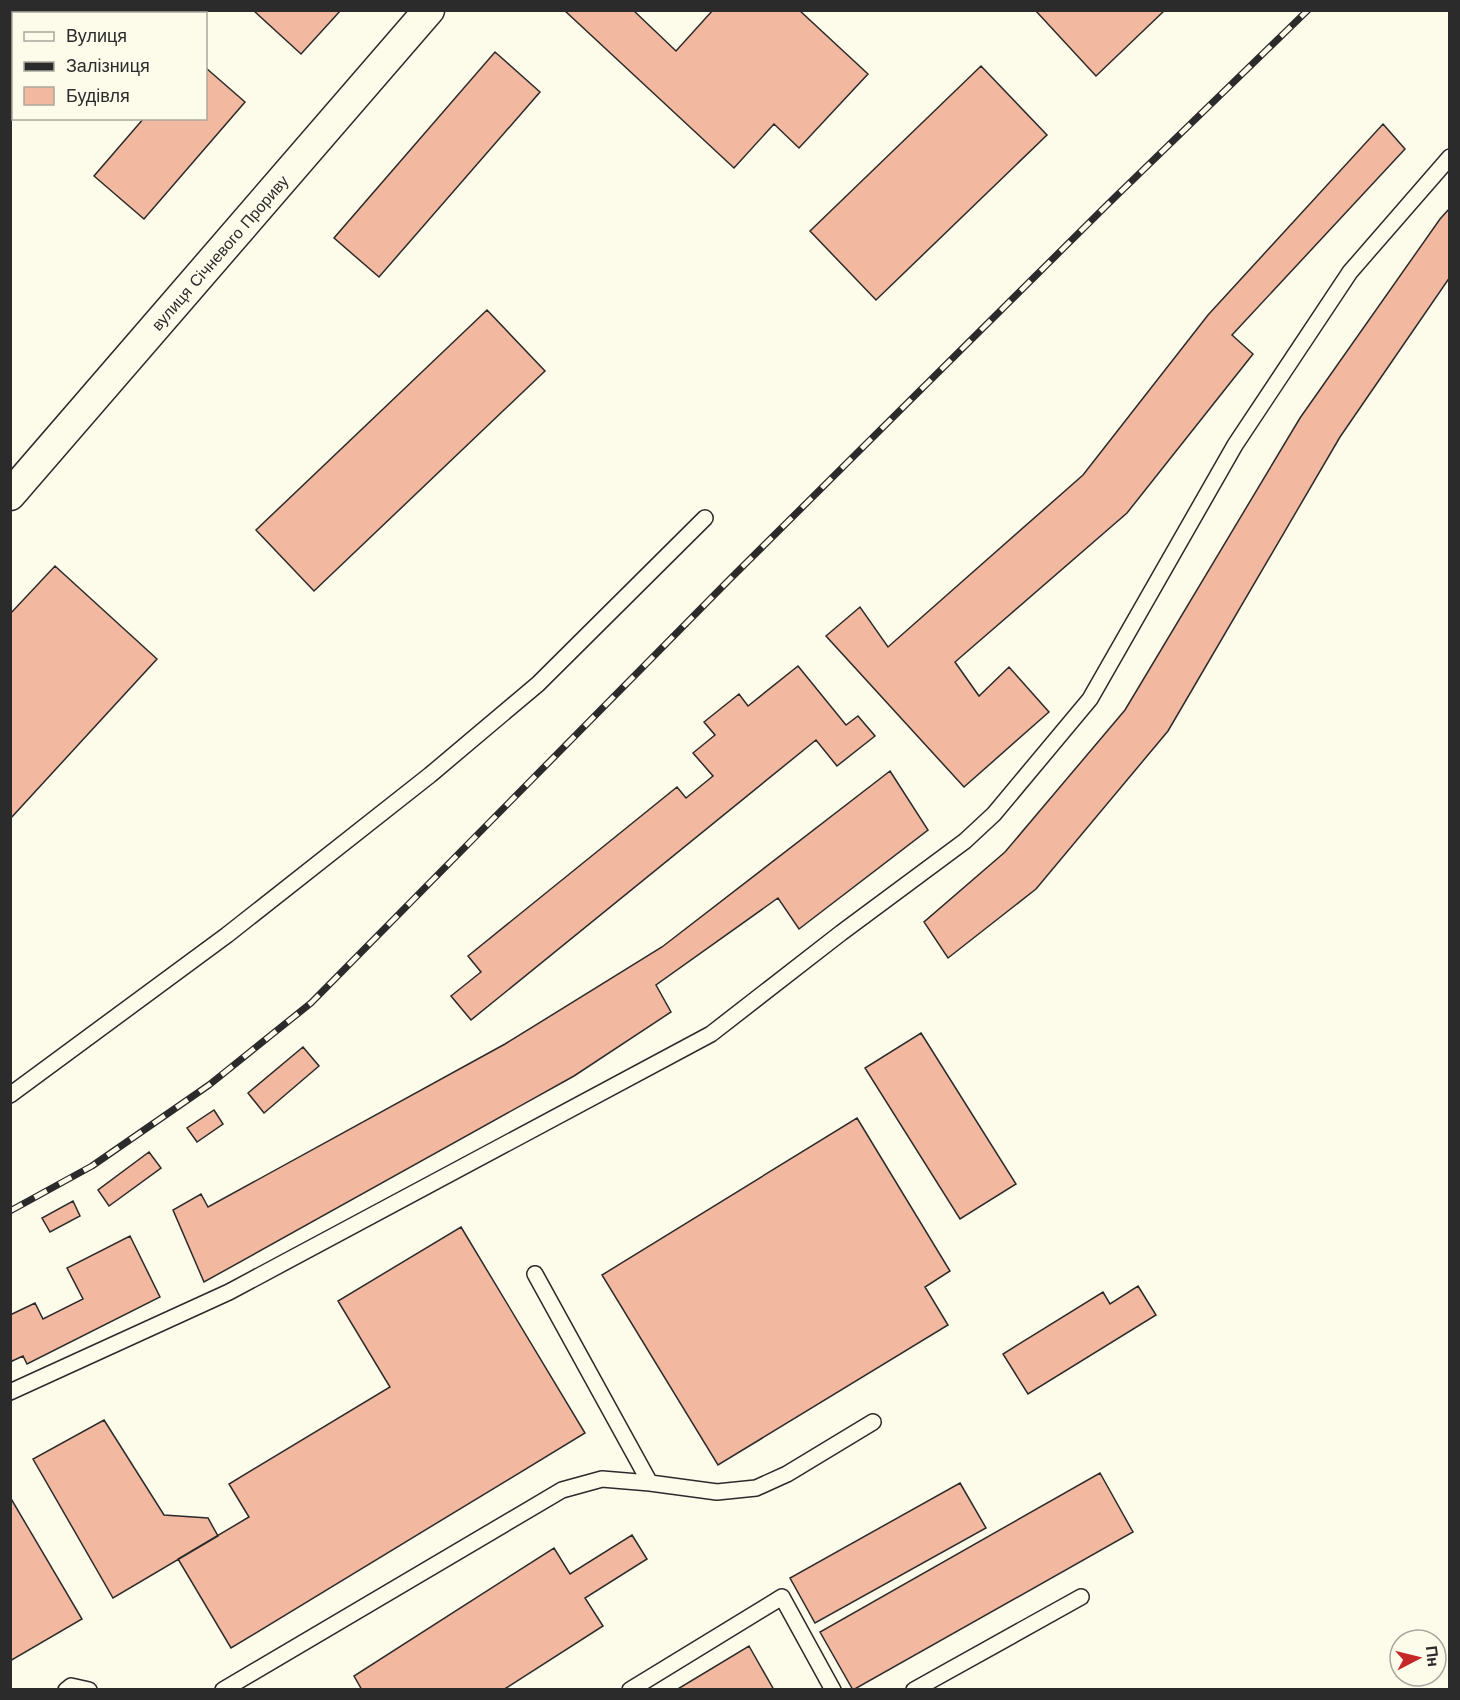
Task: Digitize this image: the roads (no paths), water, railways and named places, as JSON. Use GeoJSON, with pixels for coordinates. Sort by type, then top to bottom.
{"type":"FeatureCollection","features":[{"type":"Feature","properties":{"kind":"street","name":"вулиця Січневого Прориву"},"geometry":{"type":"LineString","coordinates":[[10,495],[429,10]]}},
{"type":"Feature","properties":{"kind":"lane"},"geometry":{"type":"LineString","coordinates":[[10,1392],[229,1292],[711,1034],[965,841],[994,814],[1090,699],[1235,446],[1344,281],[1449,157]]}},
{"type":"Feature","properties":{"kind":"lane"},"geometry":{"type":"LineString","coordinates":[[10,1095],[226,935],[430,776],[538,684],[705,518]]}},
{"type":"Feature","properties":{"kind":"lane"},"geometry":{"type":"LineString","coordinates":[[535,1274],[650,1483]]}},
{"type":"Feature","properties":{"kind":"lane"},"geometry":{"type":"LineString","coordinates":[[223,1689],[562,1490],[602,1479],[717,1492],[756,1488],[787,1474],[873,1422]]}},
{"type":"Feature","properties":{"kind":"lane"},"geometry":{"type":"LineString","coordinates":[[630,1689],[782,1597],[833,1689]]}},
{"type":"Feature","properties":{"kind":"lane"},"geometry":{"type":"LineString","coordinates":[[914,1689],[1081,1597]]}},
{"type":"Feature","properties":{"kind":"lane"},"geometry":{"type":"LineString","coordinates":[[66,1689],[71,1686],[89,1689]]}},
{"type":"Feature","properties":{"kind":"railway"},"geometry":{"type":"LineString","coordinates":[[10,1211],[92,1166],[209,1085],[311,1003],[729,580],[1109,203],[1308,10]]}}]}
